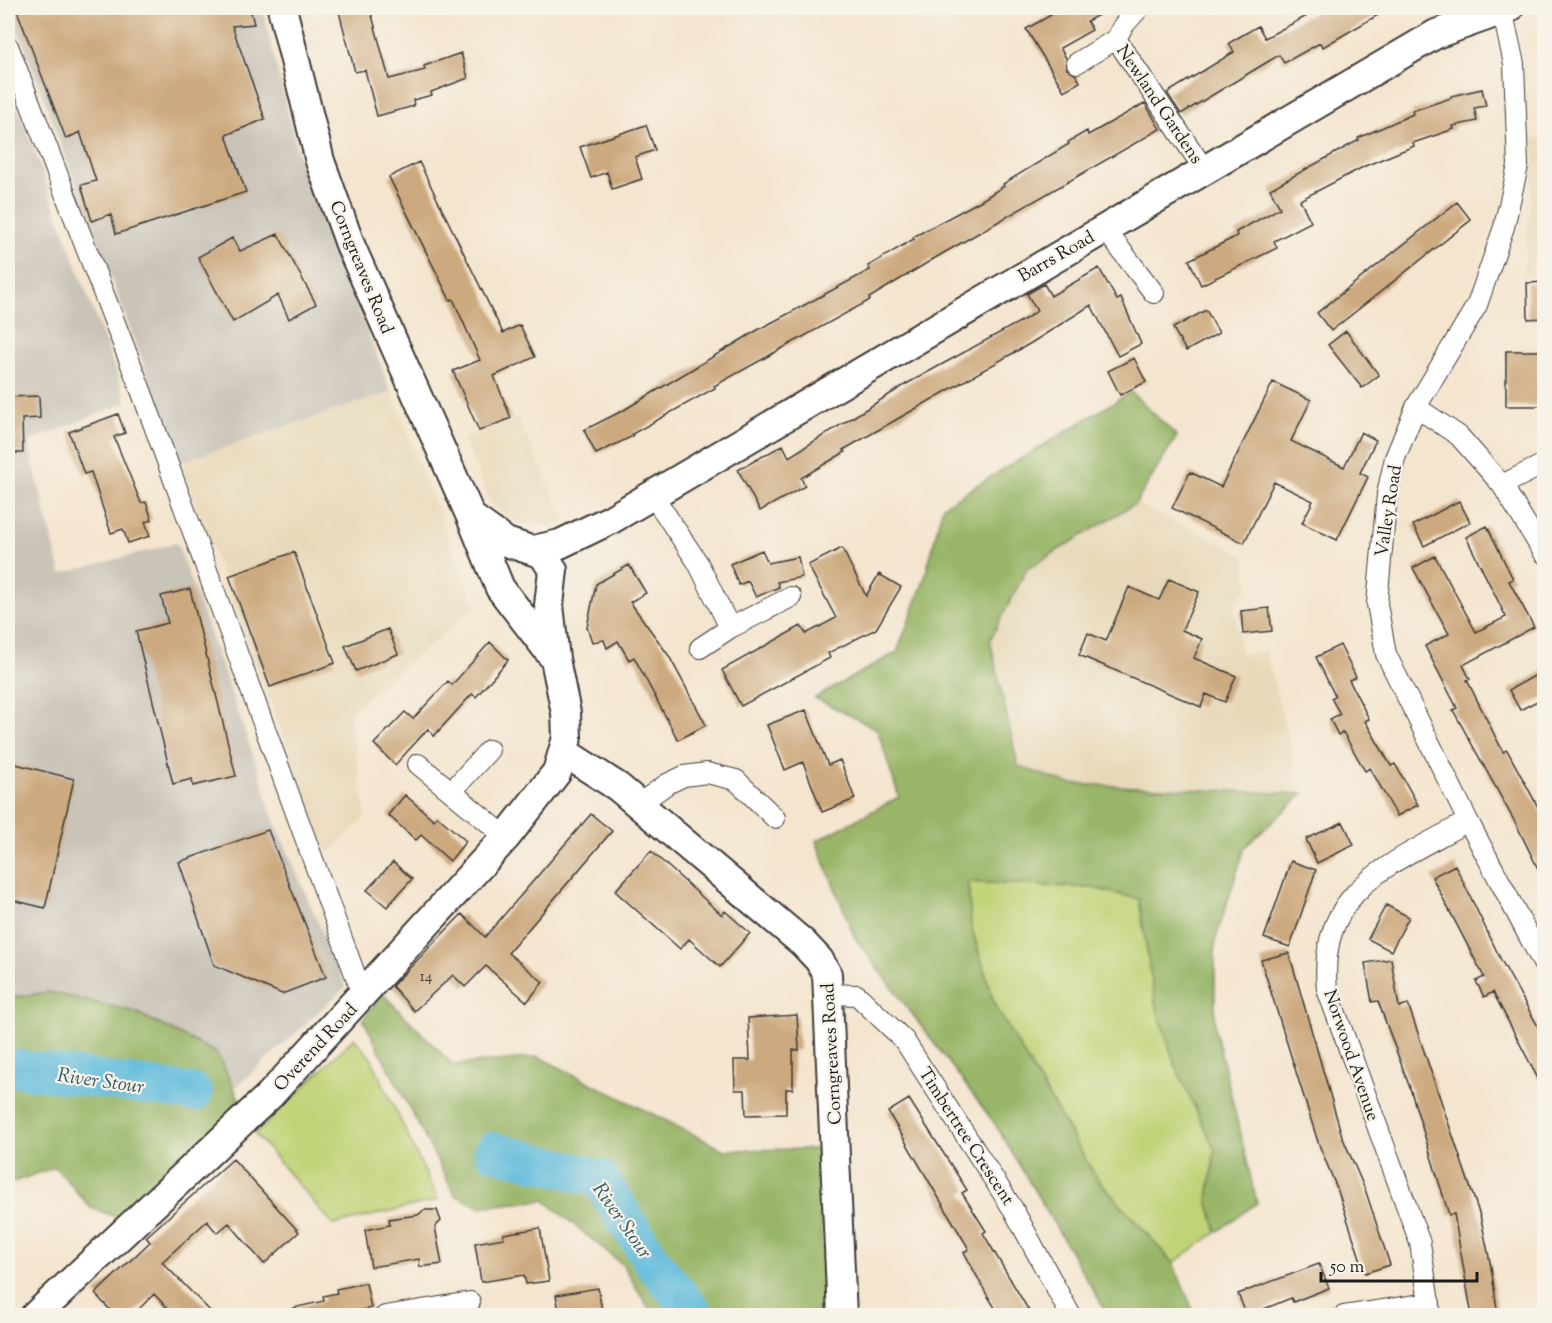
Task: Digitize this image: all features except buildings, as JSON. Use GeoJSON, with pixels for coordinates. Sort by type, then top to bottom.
{"type":"FeatureCollection","features":[{"type":"Feature","properties":{"kind":"street","name":"Corngreaves Road"},"geometry":{"type":"LineString","coordinates":[[282,8],[320,161],[351,247],[505,590],[555,659]]}},
{"type":"Feature","properties":{"kind":"street","name":"Newland Gardens"},"geometry":{"type":"LineString","coordinates":[[1077,63],[1116,39],[1123,26],[1139,8]]}},
{"type":"Feature","properties":{"kind":"street","name":"Barrs Road"},"geometry":{"type":"LineString","coordinates":[[530,549],[560,544],[610,519],[1436,34],[1505,8]]}},
{"type":"Feature","properties":{"kind":"street","name":"Valley Road"},"geometry":{"type":"LineString","coordinates":[[1505,8],[1514,64],[1518,166],[1504,227],[1477,304],[1416,407],[1395,459],[1387,494],[1379,555],[1377,604],[1386,654],[1468,821],[1545,965]]}},
{"type":"Feature","properties":{"kind":"street","name":"Newland Gardens"},"geometry":{"type":"LineString","coordinates":[[1116,39],[1204,170]]}},
{"type":"Feature","properties":{"kind":"street"},"geometry":{"type":"LineString","coordinates":[[8,49],[142,393],[363,996]]}},
{"type":"Feature","properties":{"kind":"street"},"geometry":{"type":"LineString","coordinates":[[1104,228],[1154,293]]}},
{"type":"Feature","properties":{"kind":"street"},"geometry":{"type":"LineString","coordinates":[[1416,407],[1459,436],[1502,485],[1545,553]]}},
{"type":"Feature","properties":{"kind":"street"},"geometry":{"type":"LineString","coordinates":[[1502,485],[1545,464]]}},
{"type":"Feature","properties":{"kind":"street"},"geometry":{"type":"LineString","coordinates":[[652,494],[698,563],[730,628]]}},
{"type":"Feature","properties":{"kind":"street","name":"Corngreaves Road"},"geometry":{"type":"LineString","coordinates":[[471,517],[506,542],[530,549],[549,561],[552,584],[549,605],[555,659],[566,712],[567,738],[564,752],[618,787],[639,804],[803,943],[819,960],[827,974],[830,994],[842,1316]]}},
{"type":"Feature","properties":{"kind":"street","name":"Barrs Road"},"geometry":{"type":"LineString","coordinates":[[552,584],[570,557],[610,519]]}},
{"type":"Feature","properties":{"kind":"street"},"geometry":{"type":"LineString","coordinates":[[530,549],[507,555],[498,570],[505,590],[520,604],[537,602],[552,584]]}},
{"type":"Feature","properties":{"kind":"street"},"geometry":{"type":"LineString","coordinates":[[700,648],[730,628],[791,597]]}},
{"type":"Feature","properties":{"kind":"street"},"geometry":{"type":"LineString","coordinates":[[453,790],[489,750]]}},
{"type":"Feature","properties":{"kind":"street","name":"Overend Road"},"geometry":{"type":"LineString","coordinates":[[35,1316],[263,1102],[363,996],[506,837],[548,786],[557,772],[564,752]]}},
{"type":"Feature","properties":{"kind":"street"},"geometry":{"type":"LineString","coordinates":[[418,764],[453,790],[506,837]]}},
{"type":"Feature","properties":{"kind":"street"},"geometry":{"type":"LineString","coordinates":[[639,804],[667,784],[684,776],[707,773],[736,780],[775,818]]}},
{"type":"Feature","properties":{"kind":"street","name":"Norwood Avenue"},"geometry":{"type":"LineString","coordinates":[[1430,1309],[1420,1243],[1327,988],[1326,953],[1336,919],[1362,883],[1468,821]]}},
{"type":"Feature","properties":{"kind":"street","name":"Timbertree Crescent"},"geometry":{"type":"LineString","coordinates":[[830,994],[857,995],[904,1040],[1013,1209],[1071,1316]]}},
{"type":"Feature","properties":{"kind":"street"},"geometry":{"type":"LineString","coordinates":[[385,1316],[470,1302]]}},
{"type":"Feature","properties":{"kind":"street"},"geometry":{"type":"LineString","coordinates":[[1344,1316],[1430,1309]]}},
{"type":"Feature","properties":{"kind":"shaded area"},"geometry":{"type":"Polygon","coordinates":[[[10,8],[262,8],[298,153],[391,392],[180,462],[10,8]]]}},
{"type":"Feature","properties":{"kind":"shaded area"},"geometry":{"type":"Polygon","coordinates":[[[8,80],[127,402],[28,442],[61,574],[177,543],[260,774],[272,816],[346,987],[234,1089],[217,1053],[49,992],[8,998],[8,80]]]}},
{"type":"Feature","properties":{"kind":"shaded area"},"geometry":{"type":"Polygon","coordinates":[[[1533,137],[1544,140],[1544,276],[1523,276],[1534,162],[1533,137]]]}},
{"type":"Feature","properties":{"kind":"shaded area"},"geometry":{"type":"Polygon","coordinates":[[[391,392],[476,606],[349,712],[366,817],[327,854],[180,462],[391,392]]]}},
{"type":"Feature","properties":{"kind":"shaded area"},"geometry":{"type":"Polygon","coordinates":[[[511,418],[518,419],[567,522],[551,526],[532,526],[513,520],[492,504],[463,439],[511,418]]]}},
{"type":"Feature","properties":{"kind":"shaded area"},"geometry":{"type":"Polygon","coordinates":[[[1136,503],[1245,556],[1248,588],[1234,604],[1241,655],[1265,650],[1303,794],[1069,784],[1018,766],[990,640],[1026,569],[1136,503]]]}},
{"type":"Feature","properties":{"kind":"green space"},"geometry":{"type":"Polygon","coordinates":[[[1131,392],[1177,436],[1136,503],[1027,569],[990,640],[1018,766],[1069,784],[1303,794],[1245,847],[1215,941],[1215,1029],[1257,1203],[1217,1232],[1208,1200],[1215,1150],[1175,1065],[1155,1002],[1139,899],[1093,888],[968,882],[971,926],[995,1006],[1096,1177],[1173,1263],[1195,1315],[1108,1315],[995,1124],[855,938],[816,841],[899,797],[877,729],[815,698],[897,652],[924,581],[943,506],[1131,392]]]}},
{"type":"Feature","properties":{"kind":"green space"},"geometry":{"type":"Polygon","coordinates":[[[968,882],[1093,888],[1139,899],[1155,1002],[1190,1097],[1215,1150],[1208,1200],[1217,1232],[1173,1263],[1096,1177],[995,1006],[971,926],[968,882]]]}},
{"type":"Feature","properties":{"kind":"green space"},"geometry":{"type":"Polygon","coordinates":[[[49,992],[135,1012],[217,1053],[239,1099],[224,1121],[116,1217],[91,1208],[55,1167],[8,1184],[8,998],[49,992]]]}},
{"type":"Feature","properties":{"kind":"green space"},"geometry":{"type":"Polygon","coordinates":[[[383,994],[453,1065],[539,1057],[724,1150],[820,1149],[823,1315],[653,1315],[623,1265],[544,1200],[479,1207],[455,1195],[363,1019],[383,994]]]}},
{"type":"Feature","properties":{"kind":"green space"},"geometry":{"type":"Polygon","coordinates":[[[354,1038],[371,1058],[438,1200],[333,1225],[255,1134],[354,1038]]]}},
{"type":"Feature","properties":{"kind":"waterway","name":"River Stour"},"geometry":{"type":"LineString","coordinates":[[8,1067],[194,1093]]}},
{"type":"Feature","properties":{"kind":"waterway","name":"River Stour"},"geometry":{"type":"LineString","coordinates":[[493,1151],[599,1178],[654,1264],[696,1316]]}}]}
